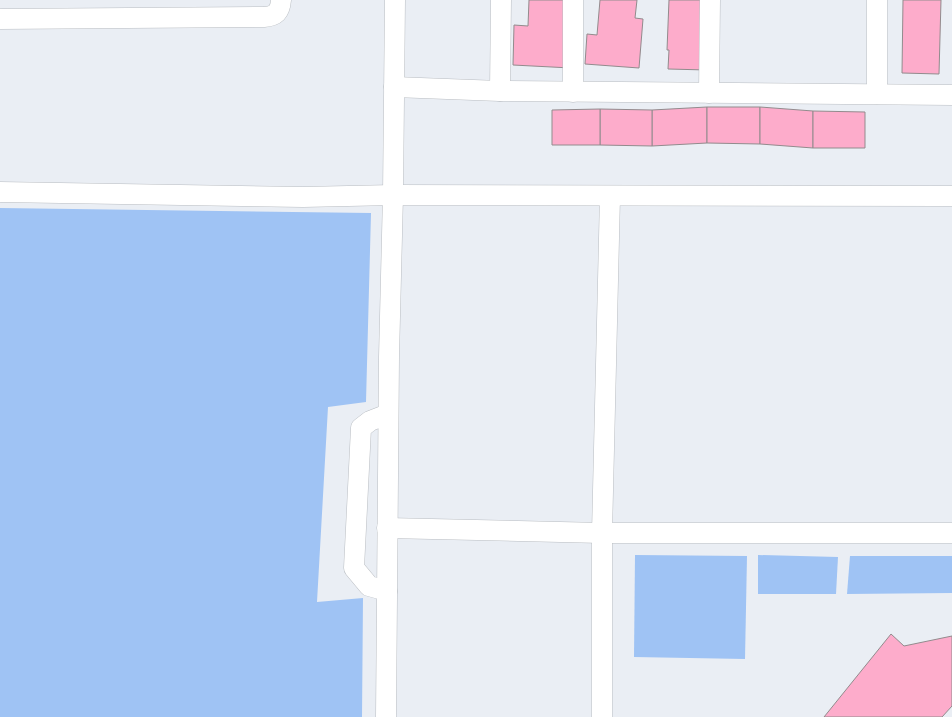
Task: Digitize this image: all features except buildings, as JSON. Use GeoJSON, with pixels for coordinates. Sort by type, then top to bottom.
{"type":"FeatureCollection","features":[{"type":"Feature","properties":{"kind":"street"},"geometry":{"type":"LineString","coordinates":[[0,19],[264,17],[273,16],[278,13],[281,7],[281,0]]}},
{"type":"Feature","properties":{"kind":"street"},"geometry":{"type":"LineString","coordinates":[[386,717],[388,414],[395,0]]}},
{"type":"Feature","properties":{"kind":"street"},"geometry":{"type":"LineString","coordinates":[[500,91],[501,0]]}},
{"type":"Feature","properties":{"kind":"street"},"geometry":{"type":"LineString","coordinates":[[573,0],[573,92]]}},
{"type":"Feature","properties":{"kind":"street"},"geometry":{"type":"LineString","coordinates":[[709,93],[710,0]]}},
{"type":"Feature","properties":{"kind":"street"},"geometry":{"type":"LineString","coordinates":[[877,0],[877,94]]}},
{"type":"Feature","properties":{"kind":"street"},"geometry":{"type":"LineString","coordinates":[[394,87],[500,91],[952,95]]}},
{"type":"Feature","properties":{"kind":"street"},"geometry":{"type":"LineString","coordinates":[[0,192],[303,198],[392,195],[952,196]]}},
{"type":"Feature","properties":{"kind":"street"},"geometry":{"type":"LineString","coordinates":[[602,717],[602,532],[610,196]]}},
{"type":"Feature","properties":{"kind":"street"},"geometry":{"type":"LineString","coordinates":[[387,591],[369,586],[354,568],[361,428],[370,421],[388,414]]}},
{"type":"Feature","properties":{"kind":"street"},"geometry":{"type":"LineString","coordinates":[[387,528],[602,532],[952,533]]}},
{"type":"Feature","properties":{"kind":"shaded area"},"geometry":{"type":"Polygon","coordinates":[[[0,208],[371,213],[366,402],[328,407],[317,602],[363,598],[362,717],[0,717],[0,208]]]}},
{"type":"Feature","properties":{"kind":"shaded area"},"geometry":{"type":"Polygon","coordinates":[[[635,555],[747,556],[745,659],[634,657],[635,555]]]}},
{"type":"Feature","properties":{"kind":"shaded area"},"geometry":{"type":"Polygon","coordinates":[[[758,555],[838,557],[836,594],[758,594],[758,555]]]}},
{"type":"Feature","properties":{"kind":"shaded area"},"geometry":{"type":"Polygon","coordinates":[[[850,556],[952,556],[952,593],[847,594],[850,556]]]}}]}
